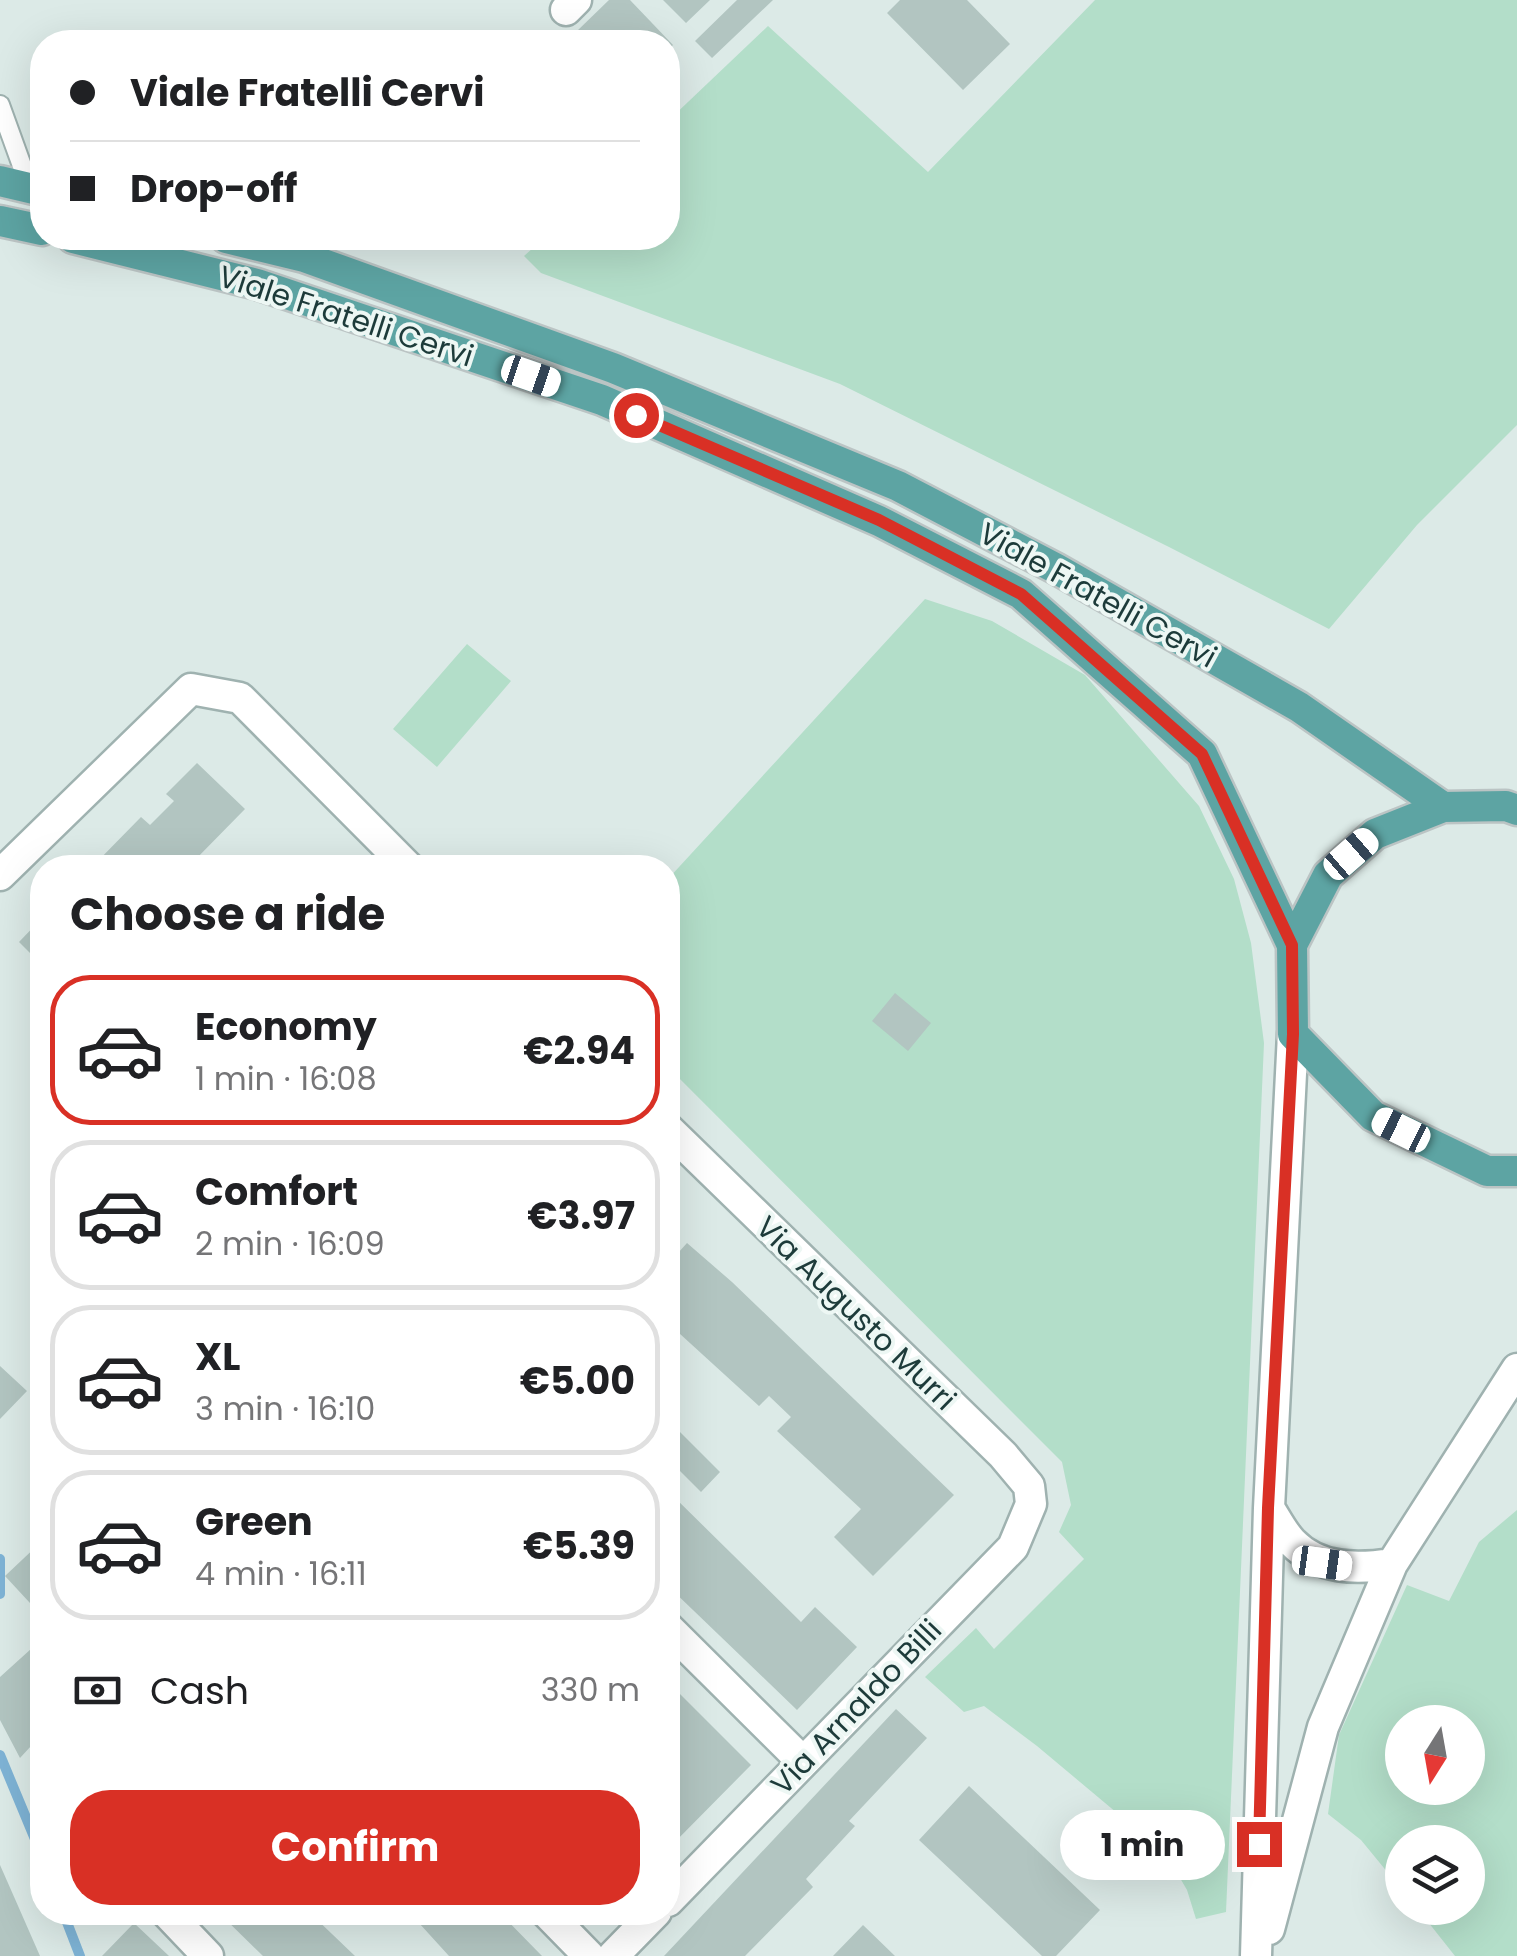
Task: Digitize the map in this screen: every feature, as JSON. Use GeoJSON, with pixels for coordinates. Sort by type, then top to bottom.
{"type":"FeatureCollection","features":[{"type":"Feature","properties":{"kind":"main road"},"geometry":{"type":"LineString","coordinates":[[0,182],[30,188]]}},
{"type":"Feature","properties":{"kind":"main road"},"geometry":{"type":"LineString","coordinates":[[0,221],[30,227]]}},
{"type":"Feature","properties":{"kind":"main road","name":"Viale Fratelli Cervi"},"geometry":{"type":"LineString","coordinates":[[121,250],[257,284],[602,400],[879,520],[1021,594],[1202,754],[1292,945],[1293,1034]]}},
{"type":"Feature","properties":{"kind":"main road","name":"Viale Fratelli Cervi"},"geometry":{"type":"LineString","coordinates":[[273,250],[613,368],[898,486],[1054,568],[1299,707],[1443,806]]}},
{"type":"Feature","properties":{"kind":"main road","name":"Viale Fratelli Cervi"},"geometry":{"type":"LineString","coordinates":[[1292,945],[1328,875],[1375,834],[1443,806],[1514,801]]}},
{"type":"Feature","properties":{"kind":"main road"},"geometry":{"type":"LineString","coordinates":[[1293,1034],[1373,1116],[1486,1171],[1517,1171]]}},
{"type":"Feature","properties":{"kind":"street"},"geometry":{"type":"LineString","coordinates":[[0,875],[191,689],[240,698],[396,855]]}},
{"type":"Feature","properties":{"kind":"street"},"geometry":{"type":"LineString","coordinates":[[1259,1956],[1268,1508],[1293,1034]]}},
{"type":"Feature","properties":{"kind":"street","name":"Via Augusto Murri"},"geometry":{"type":"LineString","coordinates":[[680,1153],[1003,1455],[1029,1486],[1032,1504]]}},
{"type":"Feature","properties":{"kind":"street"},"geometry":{"type":"LineString","coordinates":[[1259,1956],[1324,1727],[1392,1564],[1517,1369]]}},
{"type":"Feature","properties":{"kind":"street","name":"Via Arnaldo Billi"},"geometry":{"type":"LineString","coordinates":[[680,1889],[1013,1546],[1032,1504]]}},
{"type":"Feature","properties":{"kind":"street"},"geometry":{"type":"LineString","coordinates":[[1268,1508],[1293,1544],[1322,1563],[1361,1568],[1392,1564]]}},
{"type":"Feature","properties":{"kind":"street"},"geometry":{"type":"LineString","coordinates":[[680,1640],[803,1762]]}},
{"type":"Feature","properties":{"kind":"street"},"geometry":{"type":"LineString","coordinates":[[178,1925],[208,1956]]}},
{"type":"Feature","properties":{"kind":"street"},"geometry":{"type":"LineString","coordinates":[[559,1925],[589,1956]]}},
{"type":"Feature","properties":{"kind":"street"},"geometry":{"type":"LineString","coordinates":[[613,1956],[643,1925]]}},
{"type":"Feature","properties":{"kind":"lane"},"geometry":{"type":"LineString","coordinates":[[0,105],[30,175]]}},
{"type":"Feature","properties":{"kind":"green space"},"geometry":{"type":"Polygon","coordinates":[[[1095,0],[1517,0],[1517,425],[1417,525],[1329,629],[840,384],[541,273],[524,256],[531,250],[680,250],[680,110],[768,26],[928,172],[1095,0]]]}},
{"type":"Feature","properties":{"kind":"green space"},"geometry":{"type":"Polygon","coordinates":[[[925,599],[992,621],[1085,675],[1199,806],[1234,879],[1251,943],[1264,1043],[1226,1912],[1196,1919],[1187,1890],[1166,1854],[984,1706],[964,1712],[925,1677],[976,1628],[994,1649],[1084,1559],[1059,1532],[1071,1505],[1062,1462],[680,1079],[680,866],[925,599]]]}},
{"type":"Feature","properties":{"kind":"green space"},"geometry":{"type":"Polygon","coordinates":[[[467,644],[511,681],[437,767],[393,729],[467,644]]]}},
{"type":"Feature","properties":{"kind":"green space"},"geometry":{"type":"Polygon","coordinates":[[[1517,1510],[1517,1956],[1455,1956],[1430,1925],[1485,1925],[1485,1825],[1385,1825],[1385,1869],[1361,1840],[1328,1814],[1339,1735],[1407,1585],[1449,1601],[1479,1542],[1517,1510]]]}},
{"type":"Feature","properties":{"kind":"building"},"geometry":{"type":"Polygon","coordinates":[[[609,0],[630,0],[659,30],[578,30],[609,0]]]}},
{"type":"Feature","properties":{"kind":"building"},"geometry":{"type":"Polygon","coordinates":[[[663,0],[710,0],[686,23],[663,0]]]}},
{"type":"Feature","properties":{"kind":"building"},"geometry":{"type":"Polygon","coordinates":[[[737,0],[773,0],[712,58],[695,41],[737,0]]]}},
{"type":"Feature","properties":{"kind":"building"},"geometry":{"type":"Polygon","coordinates":[[[900,0],[967,0],[1010,44],[963,90],[887,13],[900,0]]]}},
{"type":"Feature","properties":{"kind":"building"},"geometry":{"type":"Polygon","coordinates":[[[197,763],[245,809],[200,855],[104,855],[141,817],[150,825],[174,801],[166,794],[197,763]]]}},
{"type":"Feature","properties":{"kind":"building"},"geometry":{"type":"Polygon","coordinates":[[[30,931],[30,953],[19,942],[30,931]]]}},
{"type":"Feature","properties":{"kind":"building"},"geometry":{"type":"Polygon","coordinates":[[[895,993],[931,1023],[908,1051],[872,1021],[895,993]]]}},
{"type":"Feature","properties":{"kind":"building"},"geometry":{"type":"Polygon","coordinates":[[[687,1243],[732,1282],[954,1495],[873,1576],[834,1537],[861,1509],[777,1431],[791,1417],[769,1396],[759,1406],[680,1334],[680,1251],[687,1243]]]}},
{"type":"Feature","properties":{"kind":"building"},"geometry":{"type":"Polygon","coordinates":[[[0,1366],[27,1391],[0,1419],[0,1366]]]}},
{"type":"Feature","properties":{"kind":"building"},"geometry":{"type":"Polygon","coordinates":[[[680,1432],[720,1472],[701,1492],[680,1471],[680,1432]]]}},
{"type":"Feature","properties":{"kind":"building"},"geometry":{"type":"Polygon","coordinates":[[[680,1503],[801,1622],[815,1607],[857,1647],[797,1710],[680,1598],[680,1503]]]}},
{"type":"Feature","properties":{"kind":"building"},"geometry":{"type":"Polygon","coordinates":[[[30,1552],[30,1603],[5,1576],[30,1552]]]}},
{"type":"Feature","properties":{"kind":"building"},"geometry":{"type":"Polygon","coordinates":[[[30,1650],[30,1747],[20,1758],[0,1720],[0,1677],[30,1650]]]}},
{"type":"Feature","properties":{"kind":"building"},"geometry":{"type":"Polygon","coordinates":[[[680,1694],[751,1765],[680,1837],[680,1694]]]}},
{"type":"Feature","properties":{"kind":"building"},"geometry":{"type":"Polygon","coordinates":[[[896,1709],[927,1738],[849,1821],[855,1826],[806,1879],[813,1887],[745,1956],[664,1956],[896,1709]]]}},
{"type":"Feature","properties":{"kind":"building"},"geometry":{"type":"Polygon","coordinates":[[[969,1786],[1100,1910],[1056,1956],[1042,1956],[919,1840],[969,1786]]]}},
{"type":"Feature","properties":{"kind":"building"},"geometry":{"type":"Polygon","coordinates":[[[0,1865],[15,1899],[40,1956],[0,1956],[0,1865]]]}},
{"type":"Feature","properties":{"kind":"building"},"geometry":{"type":"Polygon","coordinates":[[[136,1925],[169,1956],[102,1956],[136,1925]]]}},
{"type":"Feature","properties":{"kind":"building"},"geometry":{"type":"Polygon","coordinates":[[[231,1925],[323,1925],[355,1956],[263,1956],[231,1925]]]}},
{"type":"Feature","properties":{"kind":"building"},"geometry":{"type":"Polygon","coordinates":[[[421,1925],[512,1925],[542,1956],[449,1956],[421,1925]]]}},
{"type":"Feature","properties":{"kind":"building"},"geometry":{"type":"Polygon","coordinates":[[[863,1925],[895,1956],[833,1956],[863,1925]]]}},
{"type":"Feature","properties":{"kind":"waterway"},"geometry":{"type":"LineString","coordinates":[[0,1559],[0,1594]]}},
{"type":"Feature","properties":{"kind":"waterway"},"geometry":{"type":"LineString","coordinates":[[0,1755],[30,1827]]}},
{"type":"Feature","properties":{"kind":"waterway"},"geometry":{"type":"LineString","coordinates":[[68,1925],[80,1956]]}},
{"type":"Feature","properties":{"kind":"route"},"geometry":{"type":"LineString","coordinates":[[636,415],[879,520],[1021,594],[1202,754],[1292,945],[1293,1034],[1268,1508],[1259,1844]]}}]}
